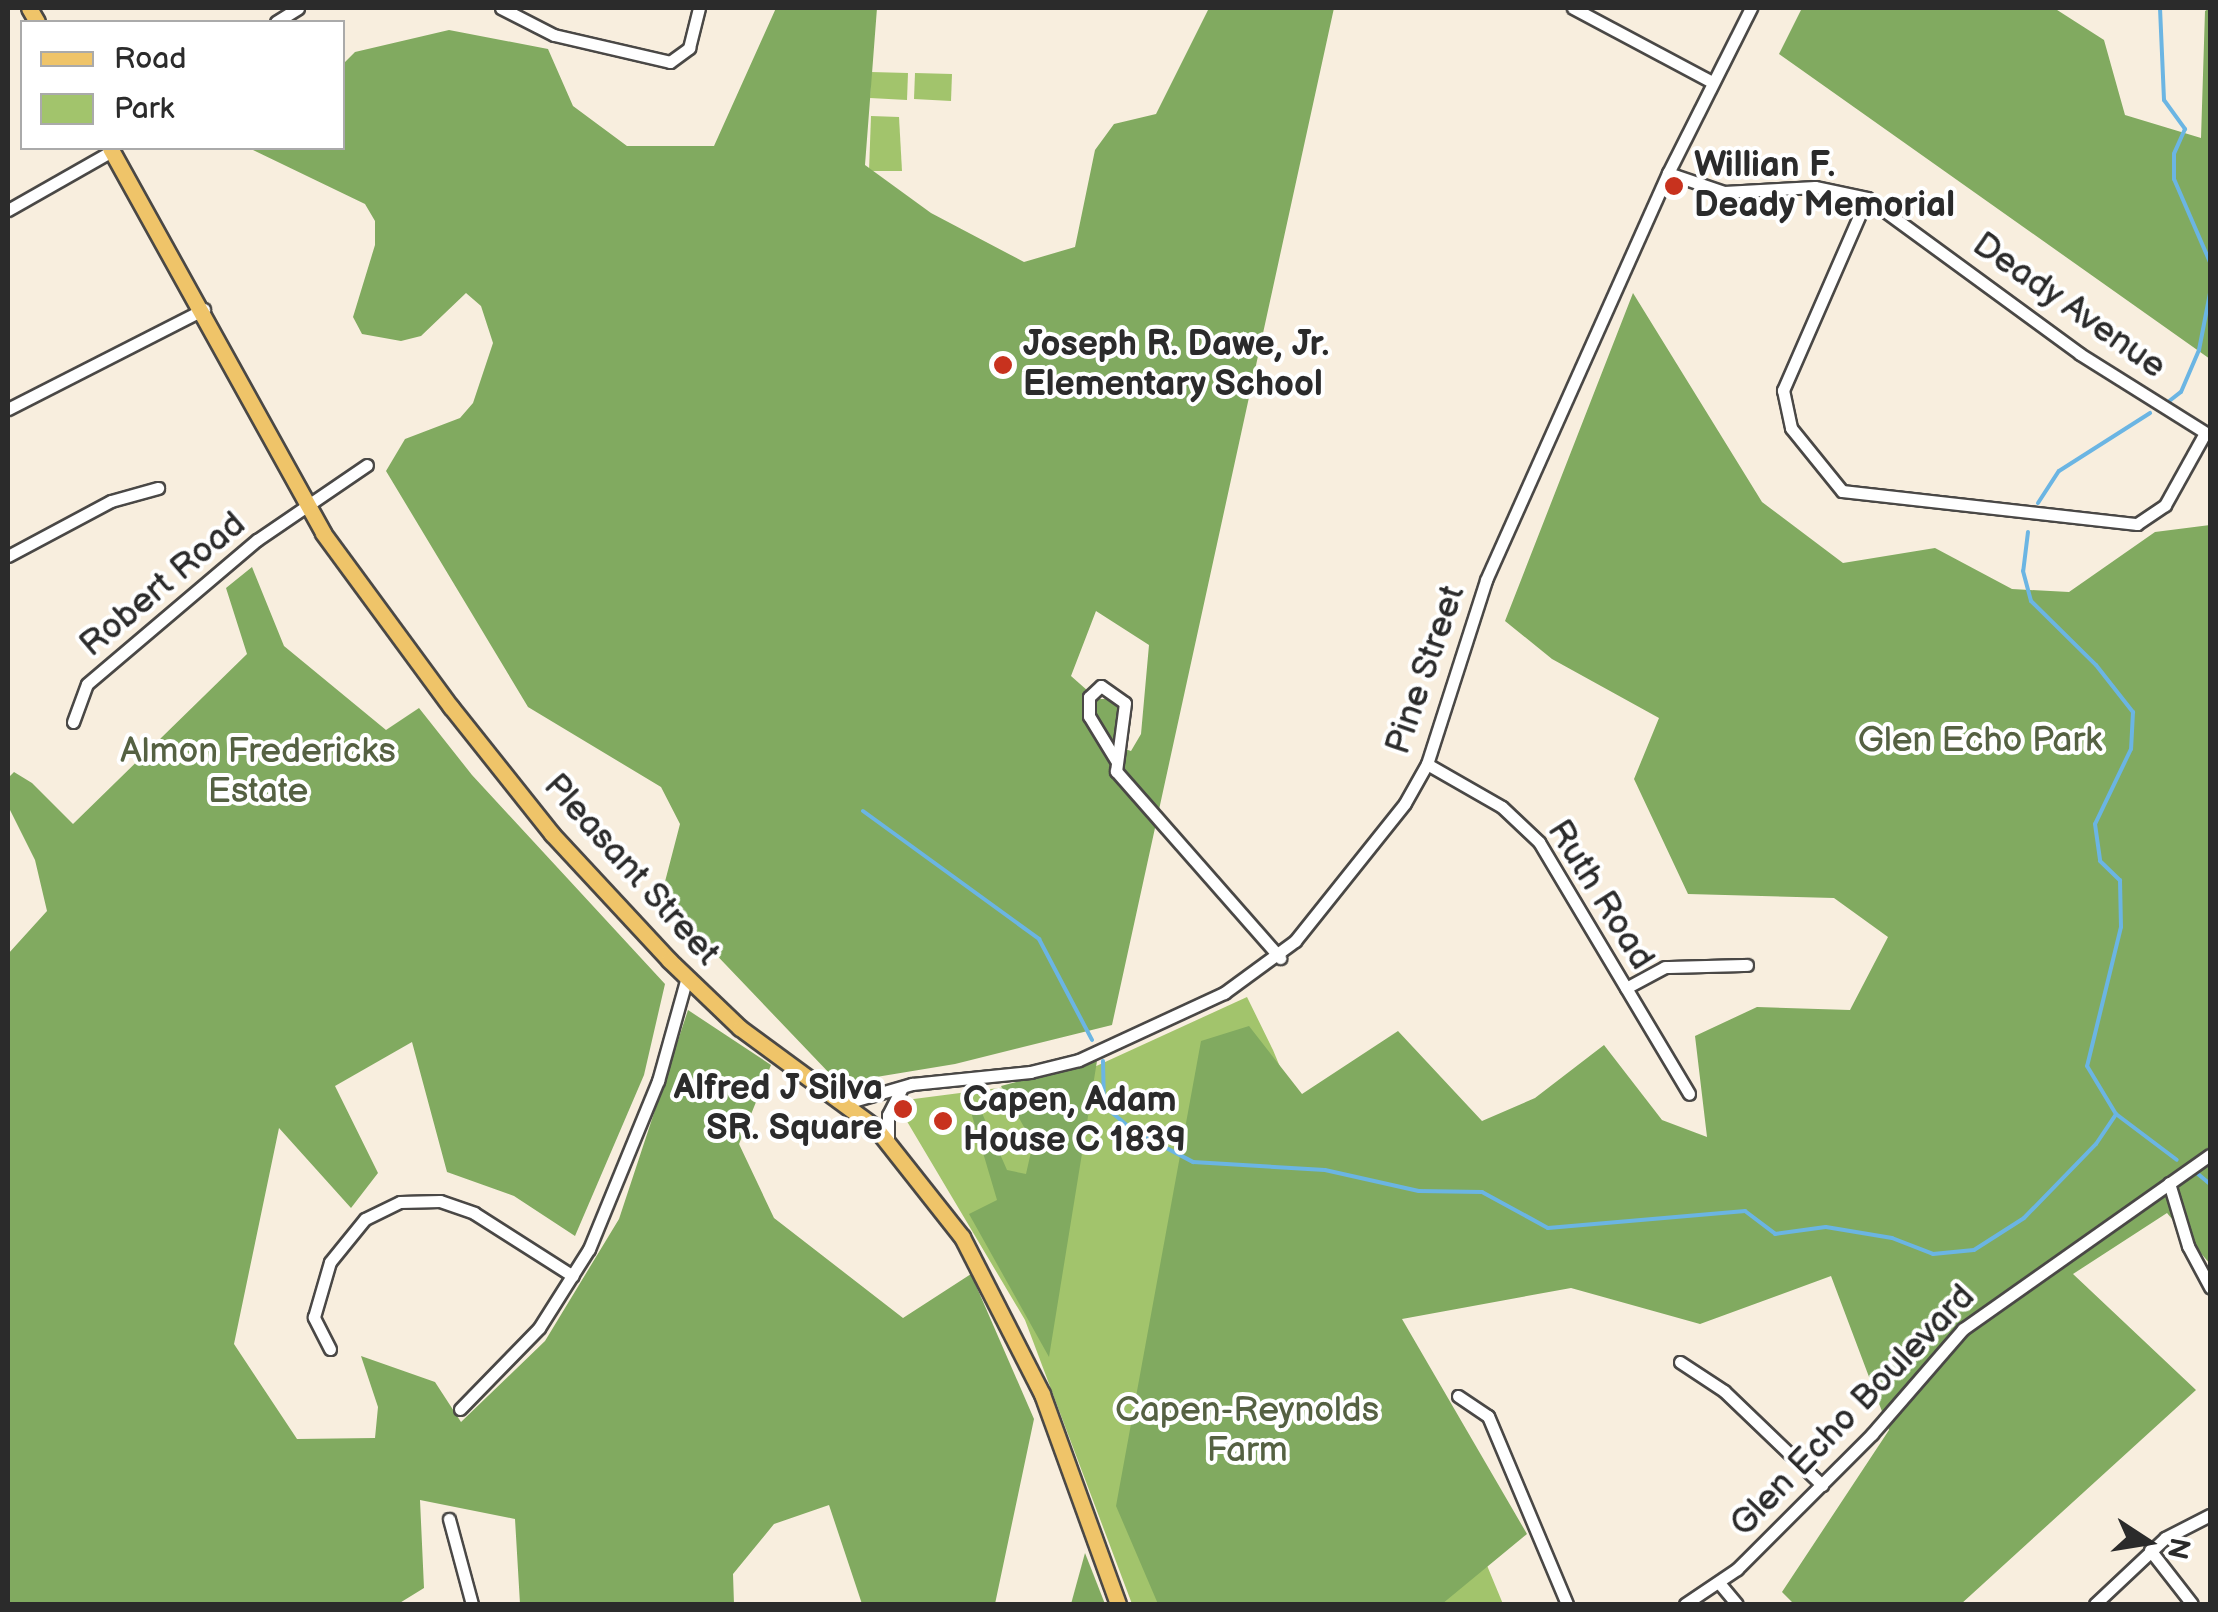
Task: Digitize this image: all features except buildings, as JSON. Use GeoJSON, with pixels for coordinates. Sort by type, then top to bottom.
{"type":"FeatureCollection","features":[{"type":"Feature","properties":{"kind":"main road","name":"Pleasant Street"},"geometry":{"type":"LineString","coordinates":[[112,150],[204,309],[308,506],[356,584],[552,834],[740,1028],[846,1102],[888,1142],[962,1238],[1024,1354],[1118,1604]]}},
{"type":"Feature","properties":{"kind":"street"},"geometry":{"type":"LineString","coordinates":[[501,8],[554,35],[670,62],[688,48],[699,8]]}},
{"type":"Feature","properties":{"kind":"street"},"geometry":{"type":"LineString","coordinates":[[1573,8],[1712,82]]}},
{"type":"Feature","properties":{"kind":"street","name":"Pine Street"},"geometry":{"type":"LineString","coordinates":[[846,1102],[902,1087],[1057,1067],[1224,992],[1280,958],[1405,803],[1427,764],[1486,580],[1668,172],[1751,8]]}},
{"type":"Feature","properties":{"kind":"street"},"geometry":{"type":"LineString","coordinates":[[8,210],[109,150]]}},
{"type":"Feature","properties":{"kind":"street","name":"Deady Avenue"},"geometry":{"type":"LineString","coordinates":[[1668,172],[1724,192],[1815,187],[1867,198],[2080,354],[2208,434]]}},
{"type":"Feature","properties":{"kind":"street"},"geometry":{"type":"LineString","coordinates":[[1867,198],[1783,390],[1791,428],[1838,487],[1866,498],[2137,524],[2165,505],[2208,434]]}},
{"type":"Feature","properties":{"kind":"street"},"geometry":{"type":"LineString","coordinates":[[8,409],[204,309]]}},
{"type":"Feature","properties":{"kind":"street","name":"Robert Road"},"geometry":{"type":"LineString","coordinates":[[73,722],[86,684],[257,540],[367,466]]}},
{"type":"Feature","properties":{"kind":"street"},"geometry":{"type":"LineString","coordinates":[[8,556],[111,501],[158,488]]}},
{"type":"Feature","properties":{"kind":"street"},"geometry":{"type":"LineString","coordinates":[[1116,762],[1126,703],[1100,686],[1089,696],[1089,716],[1116,762],[1152,817],[1280,958]]}},
{"type":"Feature","properties":{"kind":"street","name":"Ruth Road"},"geometry":{"type":"LineString","coordinates":[[1427,764],[1519,820],[1689,1094]]}},
{"type":"Feature","properties":{"kind":"street"},"geometry":{"type":"LineString","coordinates":[[1626,988],[1675,965],[1747,965]]}},
{"type":"Feature","properties":{"kind":"street"},"geometry":{"type":"LineString","coordinates":[[460,1409],[539,1328],[573,1276],[658,1081],[687,977]]}},
{"type":"Feature","properties":{"kind":"street"},"geometry":{"type":"LineString","coordinates":[[888,1142],[888,1115],[902,1087]]}},
{"type":"Feature","properties":{"kind":"street","name":"Glen Echo Boulevard"},"geometry":{"type":"LineString","coordinates":[[1685,1604],[1720,1584],[1822,1484],[1963,1329],[2210,1154]]}},
{"type":"Feature","properties":{"kind":"street"},"geometry":{"type":"LineString","coordinates":[[2169,1183],[2188,1246],[2210,1287]]}},
{"type":"Feature","properties":{"kind":"street"},"geometry":{"type":"LineString","coordinates":[[330,1349],[314,1317],[324,1275],[356,1227],[400,1202],[435,1201],[474,1213],[573,1276]]}},
{"type":"Feature","properties":{"kind":"street"},"geometry":{"type":"LineString","coordinates":[[1680,1362],[1724,1391],[1822,1484]]}},
{"type":"Feature","properties":{"kind":"street"},"geometry":{"type":"LineString","coordinates":[[1458,1396],[1488,1416],[1567,1604]]}},
{"type":"Feature","properties":{"kind":"street"},"geometry":{"type":"LineString","coordinates":[[2095,1604],[2150,1550],[2210,1515]]}},
{"type":"Feature","properties":{"kind":"street"},"geometry":{"type":"LineString","coordinates":[[449,1519],[472,1604]]}},
{"type":"Feature","properties":{"kind":"street"},"geometry":{"type":"LineString","coordinates":[[2150,1550],[2192,1604]]}},
{"type":"Feature","properties":{"kind":"street"},"geometry":{"type":"LineString","coordinates":[[1720,1584],[1737,1604]]}},
{"type":"Feature","properties":{"kind":"green space"},"geometry":{"type":"Polygon","coordinates":[[[776,8],[877,8],[865,165],[931,213],[1024,262],[1075,247],[1095,150],[1114,124],[1156,114],[1209,8],[1334,8],[1112,1025],[955,1064],[852,1081],[832,1076],[661,897],[680,824],[661,787],[528,707],[386,471],[405,439],[460,418],[473,403],[493,343],[481,306],[466,293],[421,336],[401,341],[362,334],[353,317],[375,245],[375,221],[365,204],[253,150],[345,150],[345,62],[355,52],[449,30],[548,49],[573,106],[627,146],[714,146],[776,8]],[[1096,611],[1071,676],[1097,699],[1119,699],[1122,748],[1131,751],[1141,734],[1149,645],[1096,611]]]}},
{"type":"Feature","properties":{"kind":"green space"},"geometry":{"type":"Polygon","coordinates":[[[1802,8],[2054,8],[2104,40],[2125,115],[2201,138],[2205,11],[2210,8],[2210,359],[1779,54],[1802,8]]]}},
{"type":"Feature","properties":{"kind":"green space"},"geometry":{"type":"Polygon","coordinates":[[[871,72],[908,73],[907,100],[870,98],[871,72]]]}},
{"type":"Feature","properties":{"kind":"green space"},"geometry":{"type":"Polygon","coordinates":[[[915,73],[952,74],[951,101],[914,99],[915,73]]]}},
{"type":"Feature","properties":{"kind":"green space"},"geometry":{"type":"Polygon","coordinates":[[[871,116],[899,117],[902,171],[869,171],[871,116]]]}},
{"type":"Feature","properties":{"kind":"green space","name":"Glen Echo Park"},"geometry":{"type":"Polygon","coordinates":[[[1633,293],[1762,502],[1843,563],[1935,548],[2012,589],[2069,592],[2155,532],[2210,525],[2210,1264],[2167,1213],[2073,1274],[2196,1390],[1961,1604],[1794,1604],[1782,1592],[1889,1430],[1831,1276],[1700,1324],[1571,1288],[1402,1319],[1527,1534],[1442,1604],[1158,1604],[1116,1506],[1201,1041],[1249,1026],[1302,1094],[1398,1031],[1482,1121],[1535,1098],[1604,1045],[1662,1120],[1707,1137],[1695,1036],[1757,1007],[1850,1010],[1888,937],[1834,898],[1688,894],[1634,779],[1659,718],[1552,659],[1505,621],[1633,293]]]}},
{"type":"Feature","properties":{"kind":"green space","name":"Almon Fredericks Estate"},"geometry":{"type":"Polygon","coordinates":[[[252,567],[284,646],[386,730],[419,708],[472,775],[665,984],[644,1075],[575,1236],[514,1196],[447,1172],[412,1042],[335,1086],[378,1173],[351,1208],[279,1128],[234,1344],[297,1439],[375,1438],[378,1407],[361,1356],[435,1382],[461,1422],[545,1341],[619,1219],[688,1010],[771,1065],[739,1144],[774,1218],[903,1318],[971,1274],[1034,1419],[995,1604],[862,1604],[829,1505],[774,1524],[733,1574],[734,1604],[520,1604],[515,1519],[420,1500],[424,1588],[398,1604],[8,1604],[8,954],[47,911],[35,860],[8,806],[8,778],[14,772],[32,783],[73,824],[247,654],[226,588],[252,567]]]}},
{"type":"Feature","properties":{"kind":"green space","name":"Capen-Reynolds Farm"},"geometry":{"type":"Polygon","coordinates":[[[1247,997],[1273,1050],[1503,1604],[1132,1604],[1025,1320],[902,1113],[906,1100],[1068,1079],[1247,997]]]}},
{"type":"Feature","properties":{"kind":"green space"},"geometry":{"type":"Polygon","coordinates":[[[1097,1061],[1049,1357],[969,1214],[997,1200],[968,1102],[978,1104],[1007,1170],[1026,1174],[1033,1143],[1001,1086],[1097,1061]]]}},
{"type":"Feature","properties":{"kind":"green space"},"geometry":{"type":"Polygon","coordinates":[[[1085,1553],[1105,1604],[1071,1604],[1085,1553]]]}},
{"type":"Feature","properties":{"kind":"waterway"},"geometry":{"type":"LineString","coordinates":[[2160,8],[2164,100],[2185,129],[2174,154],[2174,179],[2210,262]]}},
{"type":"Feature","properties":{"kind":"waterway"},"geometry":{"type":"LineString","coordinates":[[2168,402],[2181,392],[2199,350],[2210,293]]}},
{"type":"Feature","properties":{"kind":"waterway"},"geometry":{"type":"LineString","coordinates":[[2038,503],[2059,471],[2150,413]]}},
{"type":"Feature","properties":{"kind":"waterway"},"geometry":{"type":"LineString","coordinates":[[2028,532],[2023,571],[2031,601],[2096,665],[2133,712],[2131,749],[2095,824],[2100,861],[2120,880],[2121,927],[2087,1066],[2116,1114],[2177,1160]]}},
{"type":"Feature","properties":{"kind":"waterway"},"geometry":{"type":"LineString","coordinates":[[863,811],[1039,939],[1092,1040]]}},
{"type":"Feature","properties":{"kind":"waterway"},"geometry":{"type":"LineString","coordinates":[[1103,1061],[1104,1106],[1134,1131],[1193,1162],[1325,1170],[1419,1191],[1482,1192],[1548,1228],[1745,1211],[1775,1234],[1826,1227],[1892,1238],[1933,1254],[1974,1250],[2024,1218],[2096,1144],[2116,1114]]}},
{"type":"Feature","properties":{"kind":"waterway"},"geometry":{"type":"LineString","coordinates":[[2198,1174],[2210,1184]]}},
{"type":"Feature","properties":{"kind":"place","name":"Willian F. Deady Memorial"},"geometry":{"type":"Point","coordinates":[1674,186]}},
{"type":"Feature","properties":{"kind":"place","name":"Joseph R. Dawe, Jr. Elementary School"},"geometry":{"type":"Point","coordinates":[1003,365]}},
{"type":"Feature","properties":{"kind":"place","name":"Alfred J Silva SR. Square"},"geometry":{"type":"Point","coordinates":[903,1109]}},
{"type":"Feature","properties":{"kind":"place","name":"Capen, Adam House C 1839"},"geometry":{"type":"Point","coordinates":[943,1121]}}]}
